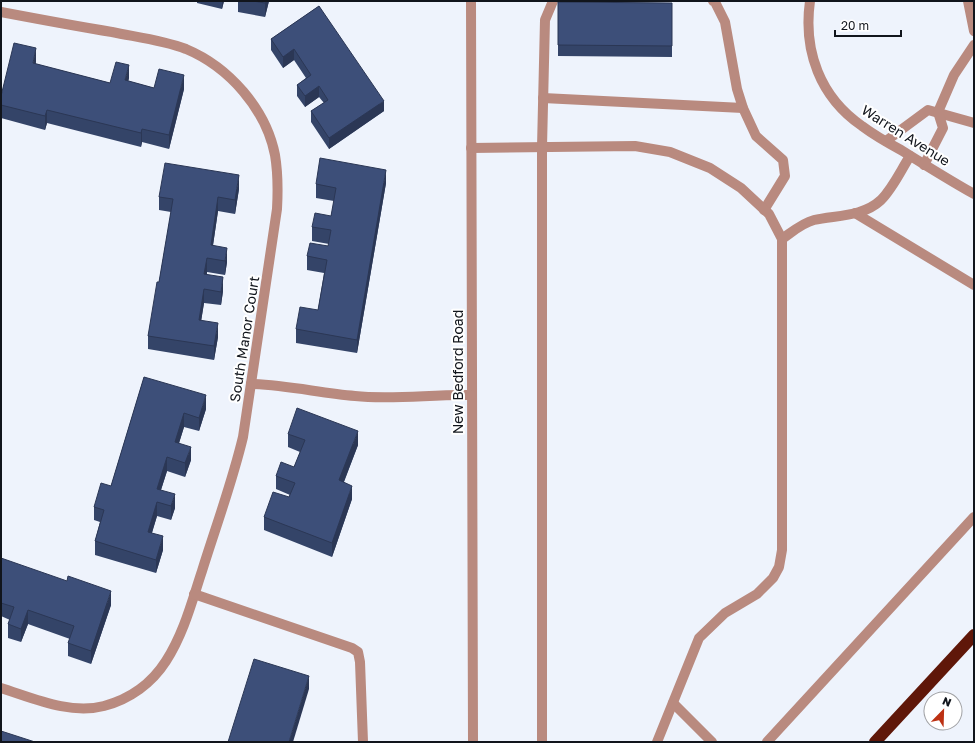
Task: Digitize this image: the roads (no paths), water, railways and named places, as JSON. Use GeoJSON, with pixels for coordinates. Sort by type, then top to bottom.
{"type":"FeatureCollection","features":[{"type":"Feature","properties":{"kind":"highway"},"geometry":{"type":"LineString","coordinates":[[875,742],[974,635]]}},
{"type":"Feature","properties":{"kind":"street","name":"New Bedford Road"},"geometry":{"type":"LineString","coordinates":[[471,1],[473,742]]}},
{"type":"Feature","properties":{"kind":"street"},"geometry":{"type":"LineString","coordinates":[[542,742],[542,147],[545,20],[553,1]]}},
{"type":"Feature","properties":{"kind":"street"},"geometry":{"type":"LineString","coordinates":[[713,1],[715,2],[725,22],[737,89],[743,108],[756,136],[783,160],[785,176],[764,210]]}},
{"type":"Feature","properties":{"kind":"street","name":"Warren Avenue"},"geometry":{"type":"LineString","coordinates":[[810,1],[809,42],[815,65],[824,88],[844,112],[861,126],[974,194]]}},
{"type":"Feature","properties":{"kind":"street"},"geometry":{"type":"LineString","coordinates":[[968,1],[974,32]]}},
{"type":"Feature","properties":{"kind":"street","name":"South Manor Court"},"geometry":{"type":"LineString","coordinates":[[1,12],[156,40],[185,49],[219,69],[234,82],[252,103],[266,127],[275,154],[278,181],[277,209],[243,437],[235,472],[181,633],[166,661],[151,680],[128,697],[103,706],[76,708],[57,705],[1,688]]}},
{"type":"Feature","properties":{"kind":"street"},"geometry":{"type":"LineString","coordinates":[[924,165],[943,128],[938,112],[954,75],[974,45]]}},
{"type":"Feature","properties":{"kind":"street"},"geometry":{"type":"LineString","coordinates":[[543,98],[743,108]]}},
{"type":"Feature","properties":{"kind":"street"},"geometry":{"type":"LineString","coordinates":[[886,141],[928,110],[974,123]]}},
{"type":"Feature","properties":{"kind":"street"},"geometry":{"type":"LineString","coordinates":[[471,148],[635,146],[670,152],[710,168],[741,188],[769,214],[782,239],[782,550],[779,567],[773,578],[757,594],[725,613],[699,638],[657,742]]}},
{"type":"Feature","properties":{"kind":"street"},"geometry":{"type":"LineString","coordinates":[[782,239],[804,224],[813,220],[867,210],[881,200],[910,156]]}},
{"type":"Feature","properties":{"kind":"street"},"geometry":{"type":"LineString","coordinates":[[855,213],[974,285]]}},
{"type":"Feature","properties":{"kind":"street"},"geometry":{"type":"LineString","coordinates":[[251,384],[274,385],[355,396],[471,395]]}},
{"type":"Feature","properties":{"kind":"street"},"geometry":{"type":"LineString","coordinates":[[767,742],[974,517]]}},
{"type":"Feature","properties":{"kind":"street"},"geometry":{"type":"LineString","coordinates":[[194,594],[352,648],[358,652],[360,662],[363,742]]}},
{"type":"Feature","properties":{"kind":"street"},"geometry":{"type":"LineString","coordinates":[[673,703],[712,742]]}}]}
